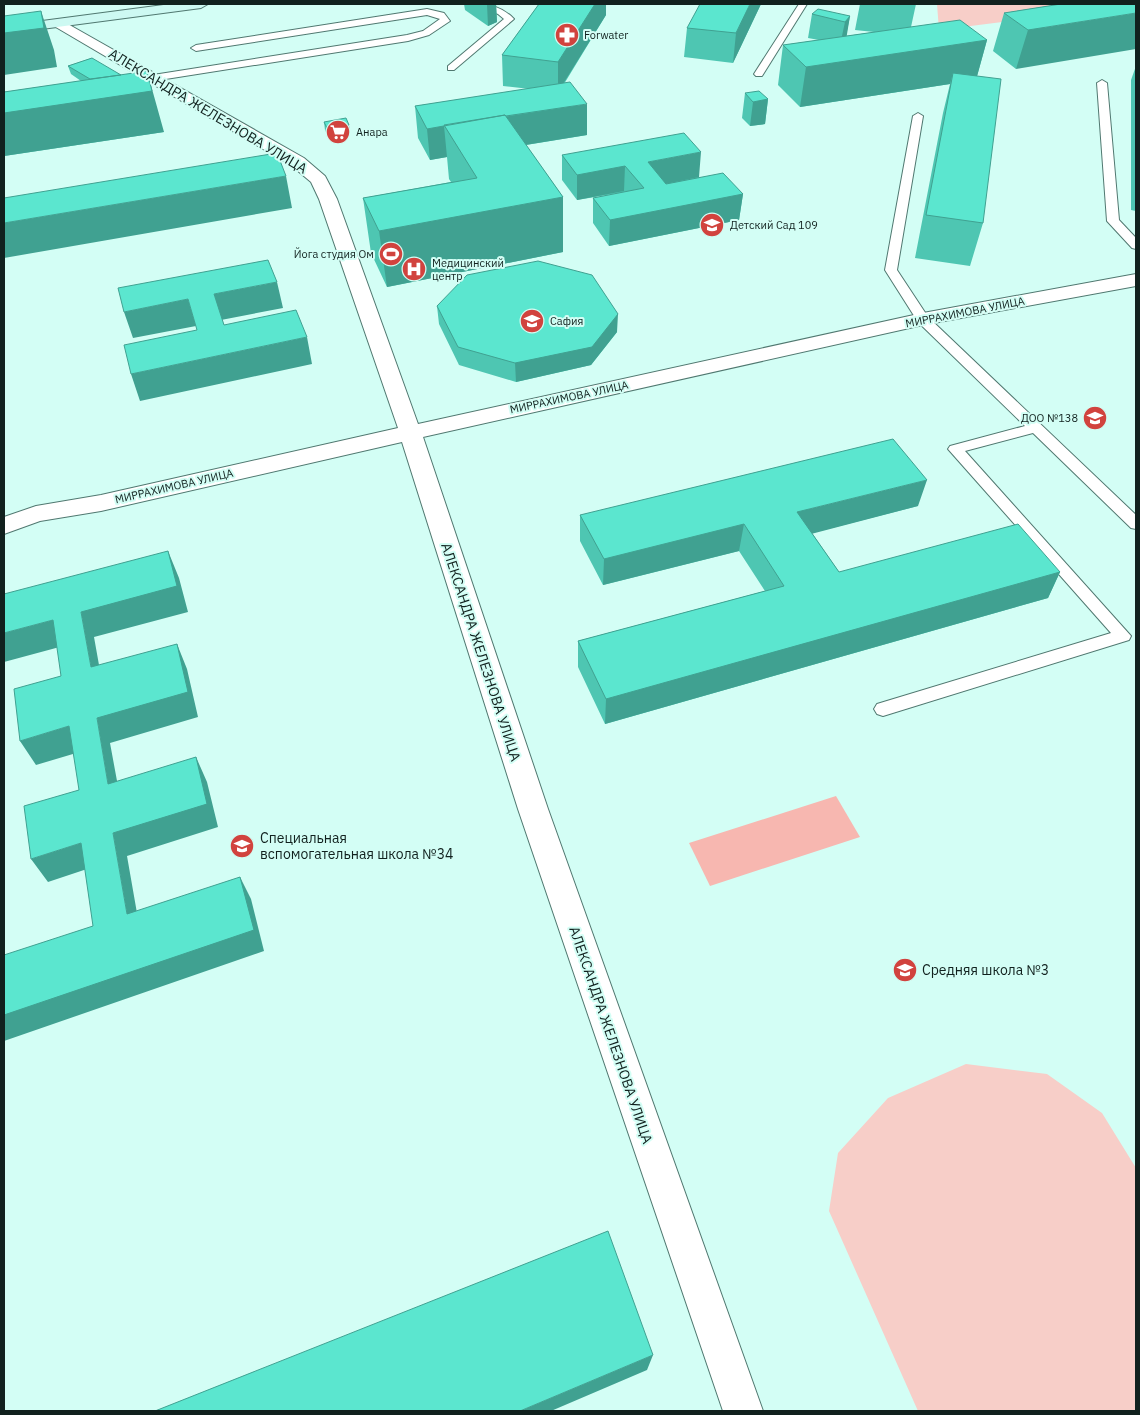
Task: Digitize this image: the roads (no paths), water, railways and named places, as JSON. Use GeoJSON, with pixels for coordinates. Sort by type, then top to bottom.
{"type":"FeatureCollection","features":[{"type":"Feature","properties":{"kind":"main road"},"geometry":{"type":"LineString","coordinates":[[4,30],[201,4]]}},
{"type":"Feature","properties":{"kind":"street","name":"АЛЕКСАНДРА ЖЕЛЕЗНОВА УЛИЦА"},"geometry":{"type":"LineString","coordinates":[[59,23],[298,162],[319,180],[328,199],[410,432],[533,809],[743,1411]]}},
{"type":"Feature","properties":{"kind":"street","name":"МИРРАХИМОВА УЛИЦА"},"geometry":{"type":"LineString","coordinates":[[4,526],[36,514],[101,503],[410,432],[923,319],[1136,280]]}},
{"type":"Feature","properties":{"kind":"lane"},"geometry":{"type":"LineString","coordinates":[[451,68],[509,19],[501,12],[478,4]]}},
{"type":"Feature","properties":{"kind":"lane"},"geometry":{"type":"LineString","coordinates":[[759,74],[803,4]]}},
{"type":"Feature","properties":{"kind":"lane"},"geometry":{"type":"LineString","coordinates":[[153,78],[408,38],[426,33],[445,22],[444,17],[438,13],[427,12],[196,48]]}},
{"type":"Feature","properties":{"kind":"lane"},"geometry":{"type":"LineString","coordinates":[[1102,83],[1113,221],[1136,245]]}},
{"type":"Feature","properties":{"kind":"lane"},"geometry":{"type":"LineString","coordinates":[[918,116],[891,270],[923,319],[1136,524]]}},
{"type":"Feature","properties":{"kind":"lane"},"geometry":{"type":"LineString","coordinates":[[883,709],[1123,636],[955,449],[1037,427]]}},
{"type":"Feature","properties":{"kind":"place","name":"Forwater"},"geometry":{"type":"Point","coordinates":[567,35]}},
{"type":"Feature","properties":{"kind":"place","name":"Анара"},"geometry":{"type":"Point","coordinates":[338,132]}},
{"type":"Feature","properties":{"kind":"place","name":"Детский Сад 109"},"geometry":{"type":"Point","coordinates":[712,225]}},
{"type":"Feature","properties":{"kind":"place","name":"Йога студия Ом"},"geometry":{"type":"Point","coordinates":[391,254]}},
{"type":"Feature","properties":{"kind":"place","name":"Медицинский центр"},"geometry":{"type":"Point","coordinates":[414,269]}},
{"type":"Feature","properties":{"kind":"place","name":"Сафия"},"geometry":{"type":"Point","coordinates":[532,321]}},
{"type":"Feature","properties":{"kind":"place","name":"ДОО №138"},"geometry":{"type":"Point","coordinates":[1095,418]}},
{"type":"Feature","properties":{"kind":"place","name":"Специальная вспомогательная школа №34"},"geometry":{"type":"Point","coordinates":[242,846]}},
{"type":"Feature","properties":{"kind":"place","name":"Средняя школа №3"},"geometry":{"type":"Point","coordinates":[905,970]}}]}
